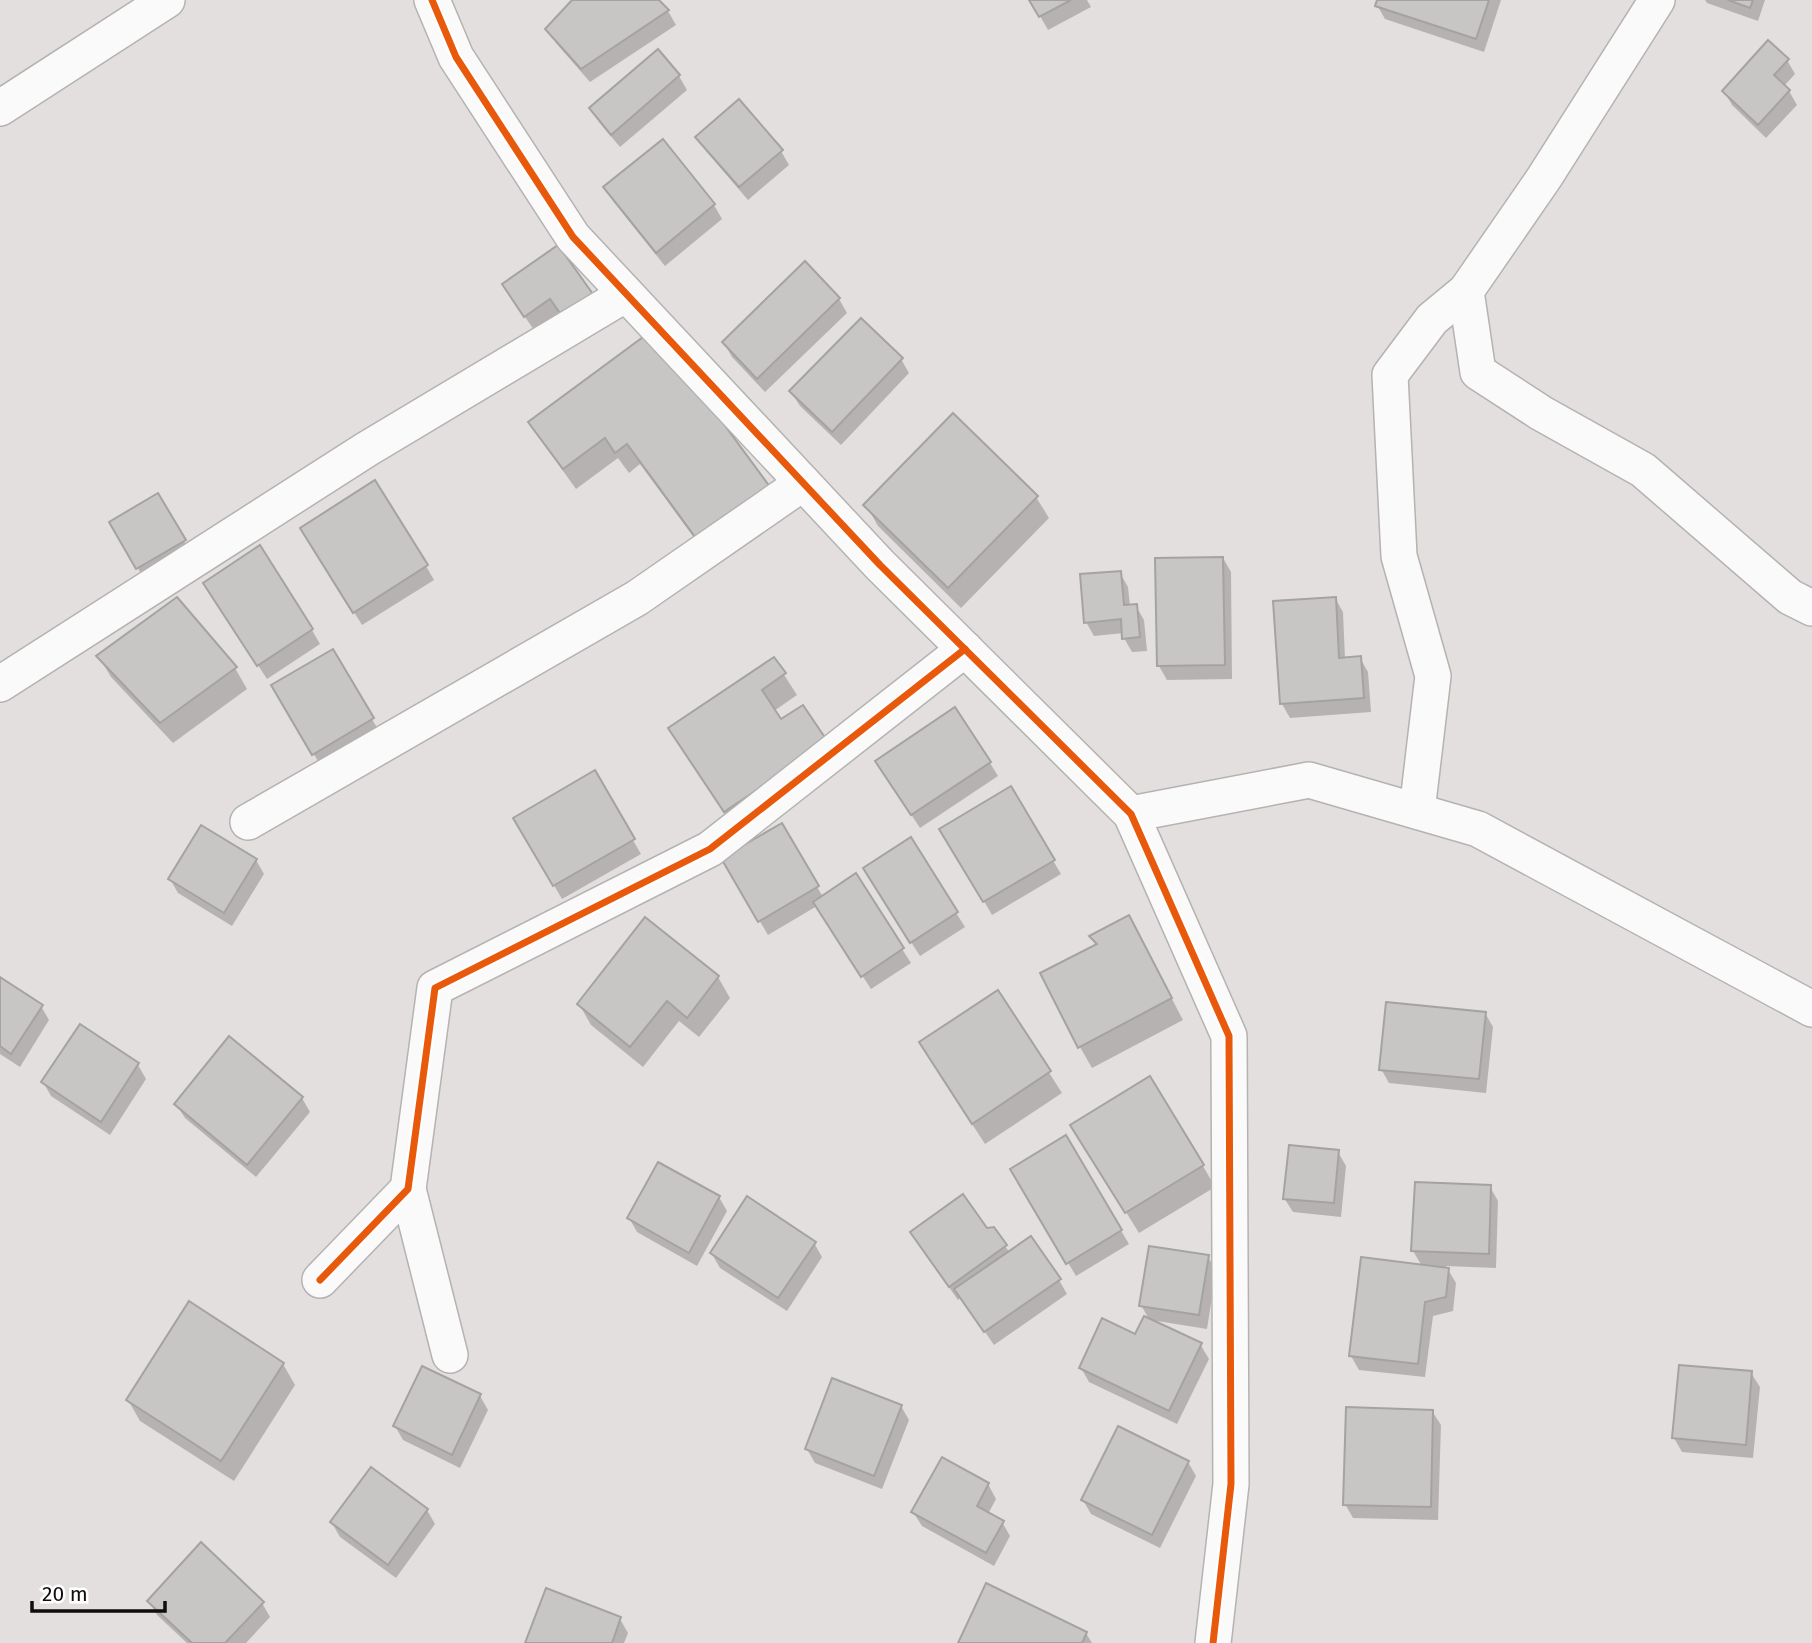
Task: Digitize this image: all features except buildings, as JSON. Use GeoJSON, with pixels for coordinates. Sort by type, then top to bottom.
{"type":"FeatureCollection","features":[{"type":"Feature","properties":{"kind":"street"},"geometry":{"type":"LineString","coordinates":[[0,108],[167,0]]}},
{"type":"Feature","properties":{"kind":"street"},"geometry":{"type":"LineString","coordinates":[[432,0],[457,57],[573,237],[880,565],[1131,814],[1229,1036],[1231,1484],[1213,1643]]}},
{"type":"Feature","properties":{"kind":"street"},"geometry":{"type":"LineString","coordinates":[[1417,811],[1433,676],[1399,556],[1390,375],[1432,320],[1466,292],[1544,177],[1657,0]]}},
{"type":"Feature","properties":{"kind":"street"},"geometry":{"type":"LineString","coordinates":[[1466,292],[1478,372],[1541,413],[1643,470],[1790,597],[1812,608]]}},
{"type":"Feature","properties":{"kind":"street"},"geometry":{"type":"LineString","coordinates":[[0,684],[355,457],[626,294]]}},
{"type":"Feature","properties":{"kind":"street"},"geometry":{"type":"LineString","coordinates":[[248,822],[637,598],[803,483]]}},
{"type":"Feature","properties":{"kind":"street"},"geometry":{"type":"LineString","coordinates":[[450,1355],[408,1189],[435,988],[710,849],[965,649]]}},
{"type":"Feature","properties":{"kind":"street"},"geometry":{"type":"LineString","coordinates":[[1131,814],[1310,780],[1478,829],[1812,1009]]}},
{"type":"Feature","properties":{"kind":"street"},"geometry":{"type":"LineString","coordinates":[[320,1280],[408,1189]]}},
{"type":"Feature","properties":{"kind":"cycle path"},"geometry":{"type":"LineString","coordinates":[[432,0],[456,57],[573,237],[880,565],[1131,814],[1229,1036],[1231,1484],[1213,1643]]}},
{"type":"Feature","properties":{"kind":"cycle path"},"geometry":{"type":"LineString","coordinates":[[320,1280],[408,1189],[435,988],[710,849],[965,649]]}}]}
